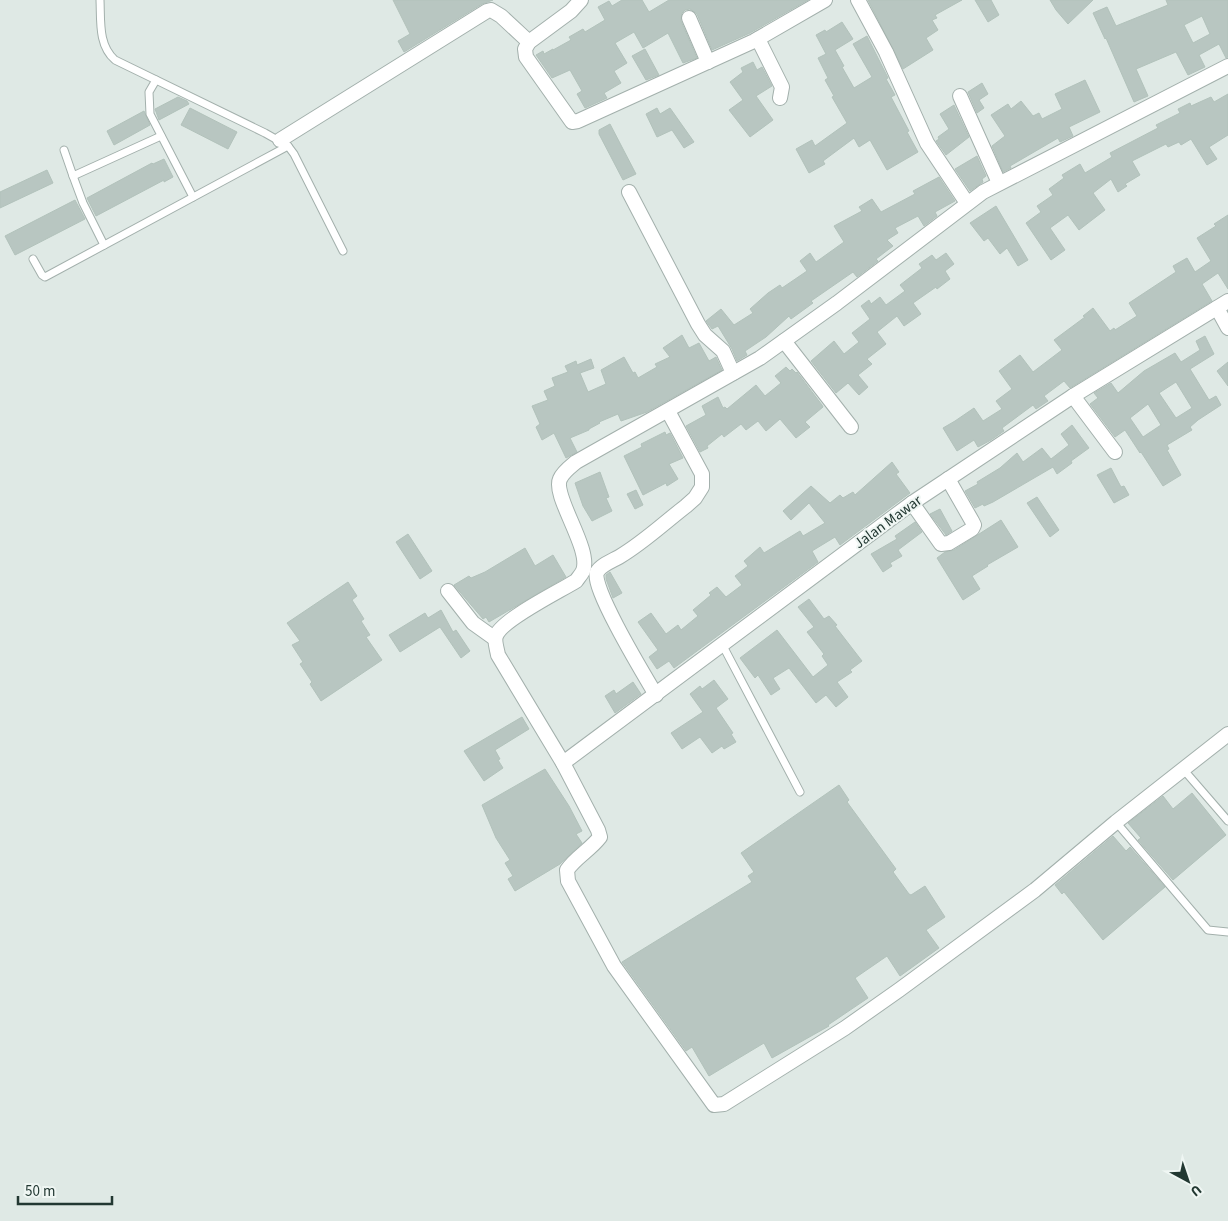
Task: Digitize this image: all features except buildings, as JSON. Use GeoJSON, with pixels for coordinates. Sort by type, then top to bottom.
{"type":"FeatureCollection","features":[{"type":"Feature","properties":{"kind":"street"},"geometry":{"type":"LineString","coordinates":[[580,0],[571,11],[529,42],[525,49],[526,57],[572,122],[578,121],[758,38],[825,0]]}},
{"type":"Feature","properties":{"kind":"street"},"geometry":{"type":"LineString","coordinates":[[858,0],[886,52],[927,143],[967,203]]}},
{"type":"Feature","properties":{"kind":"street"},"geometry":{"type":"LineString","coordinates":[[284,143],[487,11],[491,10],[501,16],[529,42]]}},
{"type":"Feature","properties":{"kind":"street"},"geometry":{"type":"LineString","coordinates":[[689,18],[708,62]]}},
{"type":"Feature","properties":{"kind":"street"},"geometry":{"type":"LineString","coordinates":[[758,38],[782,87],[780,98]]}},
{"type":"Feature","properties":{"kind":"street"},"geometry":{"type":"LineString","coordinates":[[494,638],[498,631],[509,621],[576,581],[583,570],[584,556],[560,492],[559,480],[564,472],[576,462],[760,358],[838,302],[967,203],[1000,183],[1228,66]]}},
{"type":"Feature","properties":{"kind":"street"},"geometry":{"type":"LineString","coordinates":[[960,96],[1000,183]]}},
{"type":"Feature","properties":{"kind":"street"},"geometry":{"type":"LineString","coordinates":[[630,192],[698,324],[705,335],[723,351],[733,373]]}},
{"type":"Feature","properties":{"kind":"street"},"geometry":{"type":"LineString","coordinates":[[1223,304],[1228,328]]}},
{"type":"Feature","properties":{"kind":"street","name":"Jalan Mawar"},"geometry":{"type":"LineString","coordinates":[[563,763],[723,646],[912,503],[1073,396],[1223,304]]}},
{"type":"Feature","properties":{"kind":"street"},"geometry":{"type":"LineString","coordinates":[[784,341],[851,427]]}},
{"type":"Feature","properties":{"kind":"street"},"geometry":{"type":"LineString","coordinates":[[1073,396],[1115,452]]}},
{"type":"Feature","properties":{"kind":"street"},"geometry":{"type":"LineString","coordinates":[[656,695],[627,645],[596,579],[600,568],[627,552],[686,506],[695,498],[702,487],[702,474],[668,411]]}},
{"type":"Feature","properties":{"kind":"street"},"geometry":{"type":"LineString","coordinates":[[912,503],[941,544],[949,543],[972,528],[974,525],[972,520],[948,479]]}},
{"type":"Feature","properties":{"kind":"street"},"geometry":{"type":"LineString","coordinates":[[448,591],[473,623],[494,638],[498,654],[563,763],[598,830],[600,836],[595,843],[573,861],[567,870],[568,881],[614,966],[714,1105],[717,1106],[724,1104],[845,1028],[899,990],[1035,890],[1116,822],[1228,734]]}},
{"type":"Feature","properties":{"kind":"lane"},"geometry":{"type":"LineString","coordinates":[[100,0],[102,40],[109,55],[115,60],[284,143],[294,154],[343,251]]}},
{"type":"Feature","properties":{"kind":"lane"},"geometry":{"type":"LineString","coordinates":[[156,80],[149,92],[150,114],[194,196]]}},
{"type":"Feature","properties":{"kind":"lane"},"geometry":{"type":"LineString","coordinates":[[73,176],[161,136]]}},
{"type":"Feature","properties":{"kind":"lane"},"geometry":{"type":"LineString","coordinates":[[33,258],[45,277],[194,196],[284,143]]}},
{"type":"Feature","properties":{"kind":"lane"},"geometry":{"type":"LineString","coordinates":[[64,150],[82,203],[104,245]]}},
{"type":"Feature","properties":{"kind":"lane"},"geometry":{"type":"LineString","coordinates":[[723,646],[800,792]]}},
{"type":"Feature","properties":{"kind":"lane"},"geometry":{"type":"LineString","coordinates":[[1183,770],[1228,821]]}},
{"type":"Feature","properties":{"kind":"lane"},"geometry":{"type":"LineString","coordinates":[[1116,822],[1208,930],[1228,932]]}}]}
